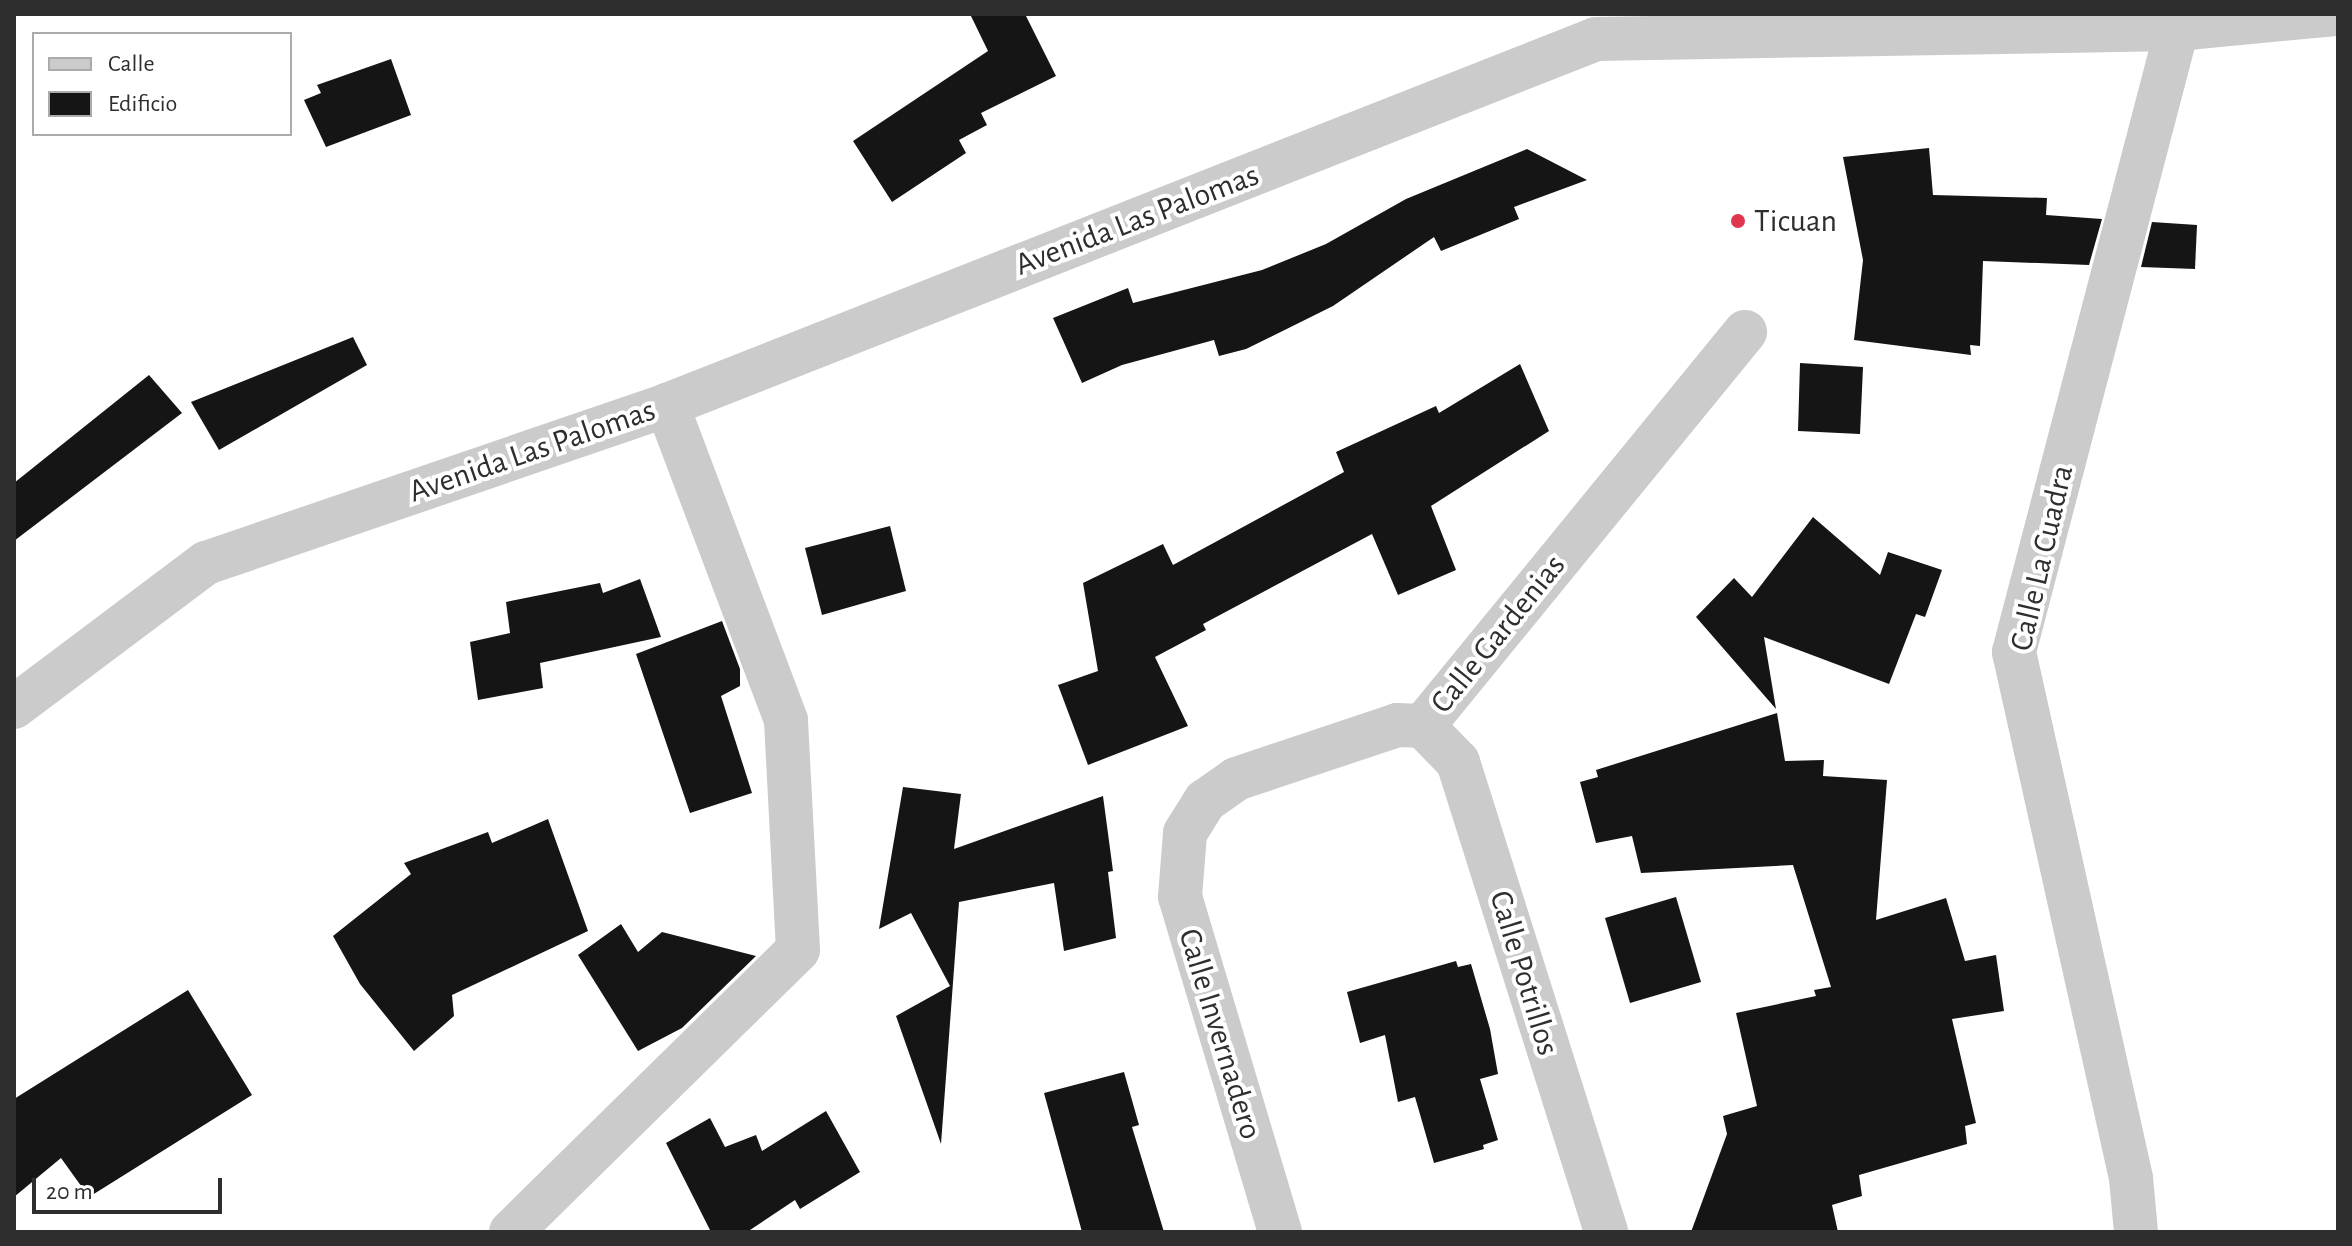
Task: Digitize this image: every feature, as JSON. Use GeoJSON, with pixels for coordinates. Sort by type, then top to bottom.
{"type":"FeatureCollection","features":[{"type":"Feature","properties":{"kind":"street","name":"Avenida Las Palomas"},"geometry":{"type":"LineString","coordinates":[[14,707],[206,563],[667,405],[1596,39],[2177,29],[2335,14]]}},
{"type":"Feature","properties":{"kind":"street","name":"Calle La Cuadra"},"geometry":{"type":"LineString","coordinates":[[2136,1232],[2131,1178],[2014,652],[2177,29]]}},
{"type":"Feature","properties":{"kind":"street","name":"Calle Gardenias"},"geometry":{"type":"LineString","coordinates":[[1185,833],[1205,801],[1236,779],[1397,725],[1423,726],[1745,332]]}},
{"type":"Feature","properties":{"kind":"street"},"geometry":{"type":"LineString","coordinates":[[511,1232],[798,950],[786,720],[667,405]]}},
{"type":"Feature","properties":{"kind":"street","name":"Calle Potrillos"},"geometry":{"type":"LineString","coordinates":[[1423,726],[1458,762],[1606,1232]]}},
{"type":"Feature","properties":{"kind":"street","name":"Calle Invernadero"},"geometry":{"type":"LineString","coordinates":[[1185,833],[1180,897],[1280,1232]]}},
{"type":"Feature","properties":{"kind":"building"},"geometry":{"type":"Polygon","coordinates":[[[970,14],[1025,14],[1056,76],[981,113],[987,125],[959,140],[966,153],[892,202],[853,141],[988,51],[970,14]]]}},
{"type":"Feature","properties":{"kind":"building"},"geometry":{"type":"Polygon","coordinates":[[[391,59],[411,115],[326,147],[304,100],[321,93],[317,85],[391,59]]]}},
{"type":"Feature","properties":{"kind":"building"},"geometry":{"type":"Polygon","coordinates":[[[1929,148],[1933,195],[2047,198],[2046,215],[2102,219],[2089,265],[1983,261],[1980,346],[1970,345],[1971,355],[1854,340],[1863,260],[1843,157],[1929,148]]]}},
{"type":"Feature","properties":{"kind":"building"},"geometry":{"type":"Polygon","coordinates":[[[1527,149],[1587,180],[1514,207],[1519,219],[1441,251],[1434,237],[1333,306],[1246,349],[1219,356],[1214,340],[1122,365],[1082,383],[1053,318],[1128,288],[1133,303],[1262,270],[1326,244],[1406,199],[1527,149]]]}},
{"type":"Feature","properties":{"kind":"building"},"geometry":{"type":"Polygon","coordinates":[[[2152,222],[2197,225],[2195,269],[2141,267],[2152,222]]]}},
{"type":"Feature","properties":{"kind":"building"},"geometry":{"type":"Polygon","coordinates":[[[353,337],[367,365],[219,450],[191,402],[353,337]]]}},
{"type":"Feature","properties":{"kind":"building"},"geometry":{"type":"Polygon","coordinates":[[[1800,363],[1863,367],[1860,434],[1798,431],[1800,363]]]}},
{"type":"Feature","properties":{"kind":"building"},"geometry":{"type":"Polygon","coordinates":[[[1520,364],[1549,431],[1431,506],[1456,570],[1398,595],[1372,534],[1203,624],[1206,630],[1155,657],[1188,726],[1088,765],[1058,685],[1098,671],[1083,583],[1163,544],[1173,565],[1344,472],[1336,452],[1436,406],[1439,413],[1520,364]]]}},
{"type":"Feature","properties":{"kind":"building"},"geometry":{"type":"Polygon","coordinates":[[[149,375],[182,413],[14,541],[14,483],[149,375]]]}},
{"type":"Feature","properties":{"kind":"building"},"geometry":{"type":"Polygon","coordinates":[[[1813,517],[1880,575],[1888,552],[1942,570],[1925,617],[1916,614],[1889,684],[1764,637],[1776,709],[1696,617],[1734,578],[1752,597],[1813,517]]]}},
{"type":"Feature","properties":{"kind":"building"},"geometry":{"type":"Polygon","coordinates":[[[890,526],[906,591],[822,615],[805,548],[890,526]]]}},
{"type":"Feature","properties":{"kind":"building"},"geometry":{"type":"Polygon","coordinates":[[[640,579],[661,637],[540,663],[543,688],[478,700],[470,642],[510,633],[506,602],[600,583],[603,593],[640,579]]]}},
{"type":"Feature","properties":{"kind":"building"},"geometry":{"type":"Polygon","coordinates":[[[722,621],[740,669],[740,686],[721,696],[752,793],[690,813],[636,654],[722,621]]]}},
{"type":"Feature","properties":{"kind":"building"},"geometry":{"type":"Polygon","coordinates":[[[1777,713],[1785,761],[1824,760],[1823,776],[1887,780],[1876,920],[1946,898],[1965,961],[1996,955],[2004,1011],[1952,1019],[1976,1123],[1965,1126],[1967,1144],[1859,1175],[1862,1196],[1832,1205],[1838,1232],[1691,1232],[1727,1134],[1723,1116],[1757,1106],[1736,1013],[1816,996],[1814,990],[1831,987],[1793,865],[1641,873],[1632,836],[1596,843],[1580,782],[1598,777],[1596,770],[1777,713]]]}},
{"type":"Feature","properties":{"kind":"building"},"geometry":{"type":"Polygon","coordinates":[[[903,787],[961,794],[954,849],[1103,796],[1113,871],[1108,872],[1116,938],[1064,951],[1054,883],[959,902],[941,1144],[896,1016],[950,986],[911,913],[879,929],[903,787]]]}},
{"type":"Feature","properties":{"kind":"building"},"geometry":{"type":"Polygon","coordinates":[[[548,819],[588,931],[452,995],[454,1016],[414,1051],[360,984],[333,936],[411,874],[404,863],[488,832],[492,843],[548,819]]]}},
{"type":"Feature","properties":{"kind":"building"},"geometry":{"type":"Polygon","coordinates":[[[1676,897],[1701,982],[1630,1003],[1605,918],[1676,897]]]}},
{"type":"Feature","properties":{"kind":"building"},"geometry":{"type":"Polygon","coordinates":[[[621,924],[638,952],[662,932],[756,956],[682,1028],[638,1051],[578,955],[621,924]]]}},
{"type":"Feature","properties":{"kind":"building"},"geometry":{"type":"Polygon","coordinates":[[[1456,961],[1458,967],[1471,964],[1490,1029],[1498,1074],[1480,1079],[1498,1140],[1483,1145],[1484,1149],[1434,1163],[1415,1097],[1398,1102],[1385,1035],[1360,1043],[1347,992],[1456,961]]]}},
{"type":"Feature","properties":{"kind":"building"},"geometry":{"type":"Polygon","coordinates":[[[188,990],[252,1095],[89,1197],[61,1158],[14,1197],[14,1099],[188,990]]]}},
{"type":"Feature","properties":{"kind":"building"},"geometry":{"type":"Polygon","coordinates":[[[1124,1072],[1139,1125],[1132,1127],[1164,1232],[1082,1232],[1044,1093],[1124,1072]]]}},
{"type":"Feature","properties":{"kind":"building"},"geometry":{"type":"Polygon","coordinates":[[[826,1111],[860,1172],[800,1209],[795,1200],[747,1232],[711,1232],[666,1143],[710,1118],[725,1147],[756,1135],[762,1151],[826,1111]]]}},
{"type":"Feature","properties":{"kind":"place","name":"Ticuan"},"geometry":{"type":"Point","coordinates":[1738,221]}}]}
